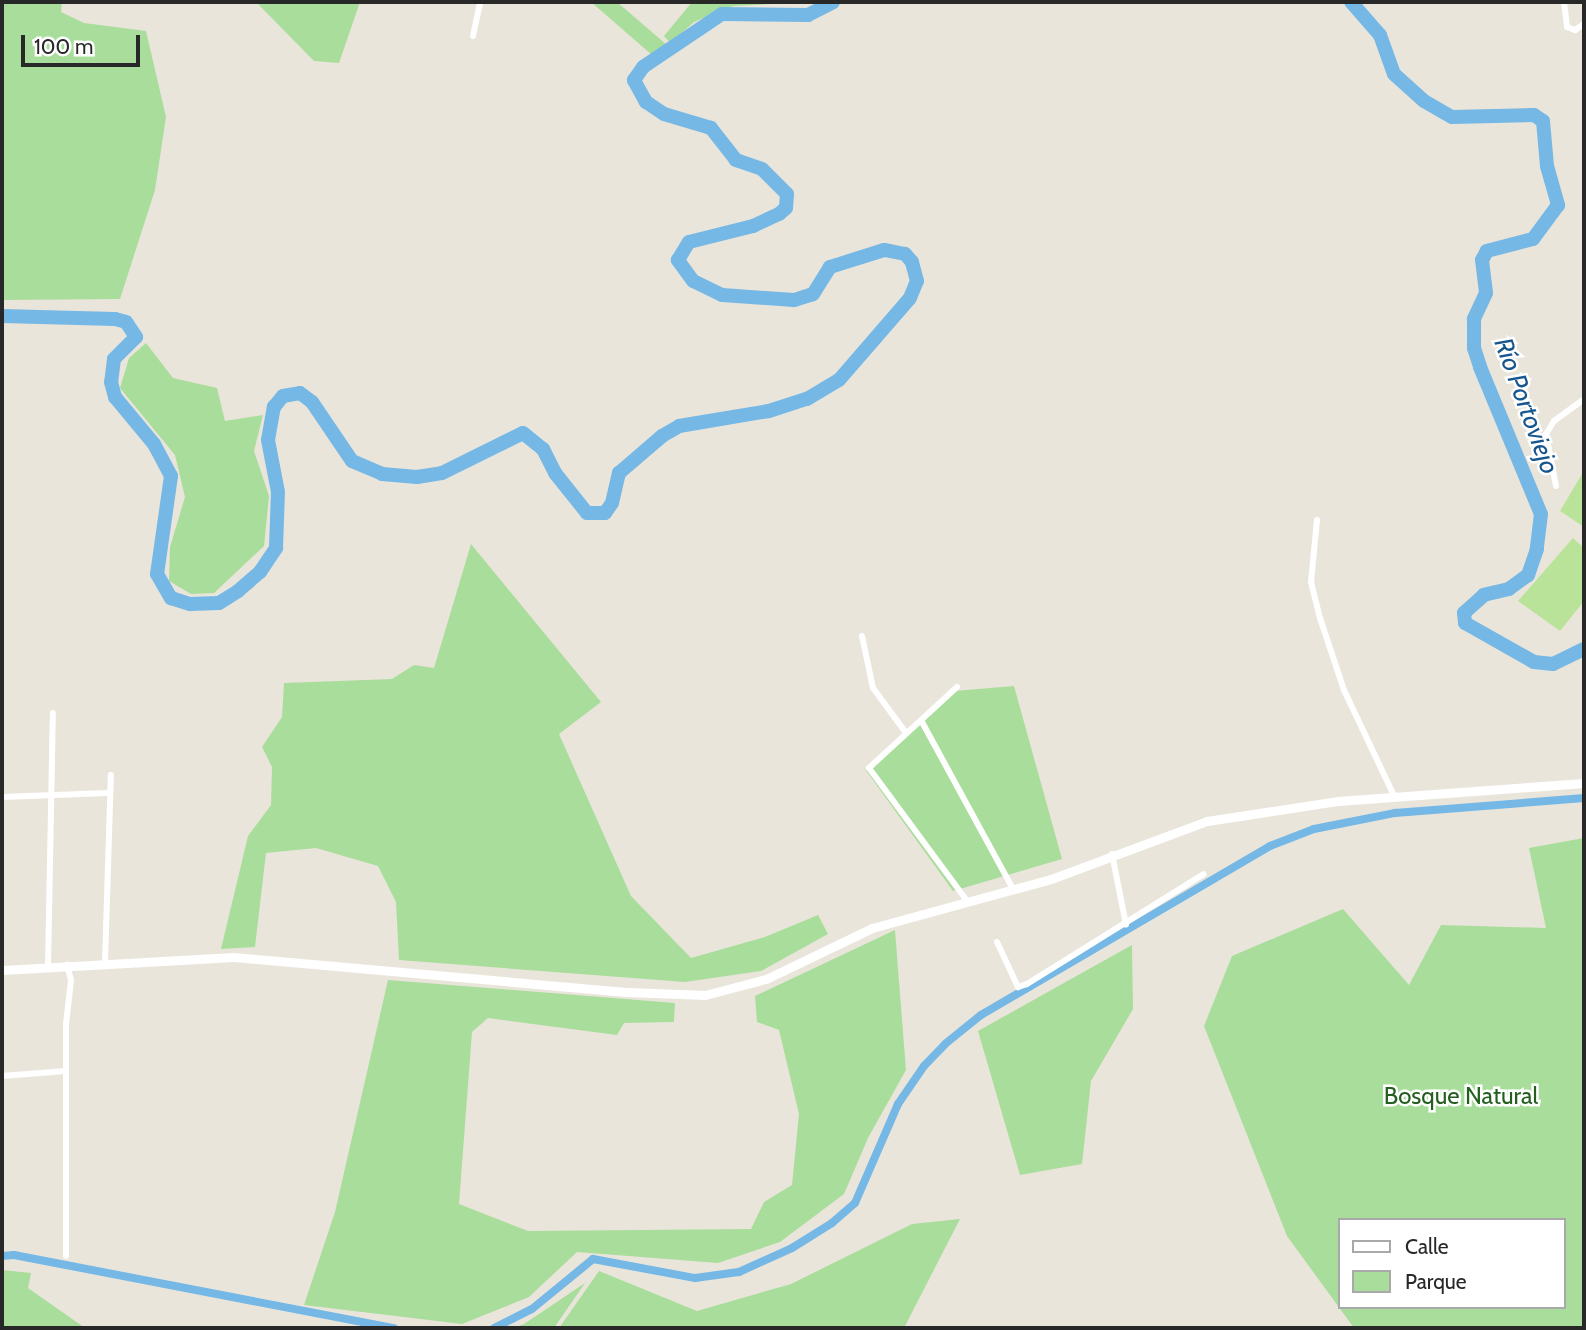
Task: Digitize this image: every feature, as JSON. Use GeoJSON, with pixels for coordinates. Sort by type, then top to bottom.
{"type":"FeatureCollection","features":[{"type":"Feature","properties":{"kind":"street"},"geometry":{"type":"LineString","coordinates":[[473,36],[480,2]]}},
{"type":"Feature","properties":{"kind":"street"},"geometry":{"type":"LineString","coordinates":[[1564,2],[1567,27],[1575,30],[1584,24]]}},
{"type":"Feature","properties":{"kind":"street"},"geometry":{"type":"LineString","coordinates":[[1556,486],[1546,433],[1554,421],[1584,400]]}},
{"type":"Feature","properties":{"kind":"street"},"geometry":{"type":"LineString","coordinates":[[1317,520],[1311,582],[1320,618],[1345,690],[1395,798]]}},
{"type":"Feature","properties":{"kind":"street"},"geometry":{"type":"LineString","coordinates":[[862,636],[873,688],[906,733]]}},
{"type":"Feature","properties":{"kind":"street"},"geometry":{"type":"LineString","coordinates":[[957,687],[869,768],[967,901]]}},
{"type":"Feature","properties":{"kind":"street"},"geometry":{"type":"LineString","coordinates":[[48,966],[52,713]]}},
{"type":"Feature","properties":{"kind":"street"},"geometry":{"type":"LineString","coordinates":[[922,722],[1013,890]]}},
{"type":"Feature","properties":{"kind":"street"},"geometry":{"type":"LineString","coordinates":[[105,962],[108,793],[111,775]]}},
{"type":"Feature","properties":{"kind":"street"},"geometry":{"type":"LineString","coordinates":[[2,970],[66,963],[234,957],[628,992],[705,995],[766,979],[872,928],[1013,890],[1207,821],[1250,811],[1584,783]]}},
{"type":"Feature","properties":{"kind":"street"},"geometry":{"type":"LineString","coordinates":[[2,797],[108,793]]}},
{"type":"Feature","properties":{"kind":"street"},"geometry":{"type":"LineString","coordinates":[[1112,855],[1126,925]]}},
{"type":"Feature","properties":{"kind":"street"},"geometry":{"type":"LineString","coordinates":[[996,942],[1018,986],[1126,925],[1204,874]]}},
{"type":"Feature","properties":{"kind":"street"},"geometry":{"type":"LineString","coordinates":[[66,963],[71,980],[66,1071],[66,1256]]}},
{"type":"Feature","properties":{"kind":"street"},"geometry":{"type":"LineString","coordinates":[[2,1076],[66,1071]]}},
{"type":"Feature","properties":{"kind":"green space"},"geometry":{"type":"Polygon","coordinates":[[[2,2],[62,2],[61,12],[84,23],[146,31],[166,117],[155,190],[120,299],[2,300],[2,2]]]}},
{"type":"Feature","properties":{"kind":"green space"},"geometry":{"type":"Polygon","coordinates":[[[256,2],[360,2],[339,63],[314,61],[256,2]]]}},
{"type":"Feature","properties":{"kind":"green space"},"geometry":{"type":"Polygon","coordinates":[[[591,2],[617,2],[667,45],[652,55],[591,2]]]}},
{"type":"Feature","properties":{"kind":"green space"},"geometry":{"type":"Polygon","coordinates":[[[692,2],[817,2],[733,6],[694,22],[670,43],[664,36],[692,2]]]}},
{"type":"Feature","properties":{"kind":"green space"},"geometry":{"type":"Polygon","coordinates":[[[146,343],[173,378],[217,388],[225,421],[263,415],[254,451],[269,496],[264,546],[214,593],[191,594],[169,581],[170,547],[185,497],[175,455],[120,388],[129,358],[146,343]]]}},
{"type":"Feature","properties":{"kind":"green space"},"geometry":{"type":"Polygon","coordinates":[[[1582,474],[1584,476],[1584,527],[1560,511],[1582,474]]]}},
{"type":"Feature","properties":{"kind":"green space"},"geometry":{"type":"Polygon","coordinates":[[[1573,538],[1584,548],[1584,601],[1560,631],[1518,601],[1573,538]]]}},
{"type":"Feature","properties":{"kind":"green space"},"geometry":{"type":"Polygon","coordinates":[[[471,544],[601,702],[559,734],[631,896],[691,958],[765,937],[818,915],[828,934],[761,971],[685,982],[399,960],[396,902],[378,866],[316,848],[266,853],[255,947],[221,949],[248,836],[271,805],[272,767],[262,747],[282,717],[284,683],[392,679],[414,665],[434,668],[471,544]]]}},
{"type":"Feature","properties":{"kind":"green space"},"geometry":{"type":"Polygon","coordinates":[[[1014,686],[1062,859],[953,891],[865,769],[955,691],[1014,686]]]}},
{"type":"Feature","properties":{"kind":"green space","name":"Bosque Natural"},"geometry":{"type":"Polygon","coordinates":[[[1584,838],[1584,1328],[1354,1328],[1340,1309],[1565,1309],[1565,1218],[1338,1218],[1338,1306],[1287,1236],[1204,1026],[1232,956],[1343,909],[1409,985],[1441,925],[1546,928],[1529,848],[1584,838]]]}},
{"type":"Feature","properties":{"kind":"green space"},"geometry":{"type":"Polygon","coordinates":[[[895,930],[906,1070],[868,1138],[844,1194],[780,1242],[718,1263],[577,1252],[529,1297],[462,1324],[304,1305],[335,1212],[388,980],[675,1003],[674,1022],[624,1023],[617,1035],[488,1018],[472,1032],[459,1204],[528,1231],[751,1229],[764,1202],[792,1185],[799,1114],[779,1030],[757,1022],[755,996],[895,930]]]}},
{"type":"Feature","properties":{"kind":"green space"},"geometry":{"type":"Polygon","coordinates":[[[1132,945],[1133,1009],[1091,1081],[1082,1164],[1020,1175],[978,1031],[1132,945]]]}},
{"type":"Feature","properties":{"kind":"green space"},"geometry":{"type":"Polygon","coordinates":[[[960,1219],[904,1328],[559,1328],[599,1271],[697,1311],[791,1284],[912,1224],[960,1219]]]}},
{"type":"Feature","properties":{"kind":"green space"},"geometry":{"type":"Polygon","coordinates":[[[2,1270],[31,1273],[28,1288],[85,1328],[2,1328],[2,1270]]]}},
{"type":"Feature","properties":{"kind":"green space"},"geometry":{"type":"Polygon","coordinates":[[[585,1283],[554,1328],[512,1328],[524,1324],[585,1283]]]}},
{"type":"Feature","properties":{"kind":"waterway","name":"Río Portoviejo"},"geometry":{"type":"LineString","coordinates":[[2,316],[115,319],[126,322],[136,337],[114,359],[111,382],[115,397],[154,444],[171,476],[157,574],[171,598],[190,604],[219,603],[260,572],[276,548],[278,492],[268,440],[274,407],[283,396],[300,393],[312,402],[352,461],[382,474],[417,477],[442,473],[523,433],[543,449],[555,473],[587,513],[605,513],[612,503],[619,473],[662,436],[679,426],[769,411],[807,399],[839,380],[910,298],[917,281],[912,262],[905,254],[884,250],[830,267],[813,294],[794,300],[722,295],[693,281],[678,260],[689,242],[753,226],[779,214],[786,208],[787,194],[762,169],[736,160],[711,128],[664,114],[646,102],[634,80],[643,67],[722,14],[808,15],[833,2]]}},
{"type":"Feature","properties":{"kind":"waterway","name":"Río Portoviejo"},"geometry":{"type":"LineString","coordinates":[[1351,2],[1380,35],[1394,74],[1424,101],[1452,117],[1534,115],[1543,121],[1547,166],[1558,205],[1533,239],[1487,251],[1482,260],[1486,293],[1474,319],[1474,348],[1480,367],[1541,514],[1537,549],[1528,575],[1509,589],[1484,595],[1464,613],[1465,623],[1534,662],[1553,664],[1584,649]]}},
{"type":"Feature","properties":{"kind":"waterway"},"geometry":{"type":"LineString","coordinates":[[494,1328],[532,1309],[593,1259],[695,1278],[739,1272],[792,1248],[832,1223],[855,1203],[898,1104],[924,1066],[945,1044],[981,1015],[1270,846],[1314,829],[1395,813],[1584,798]]}},
{"type":"Feature","properties":{"kind":"waterway"},"geometry":{"type":"LineString","coordinates":[[2,1256],[14,1255],[394,1328]]}}]}
